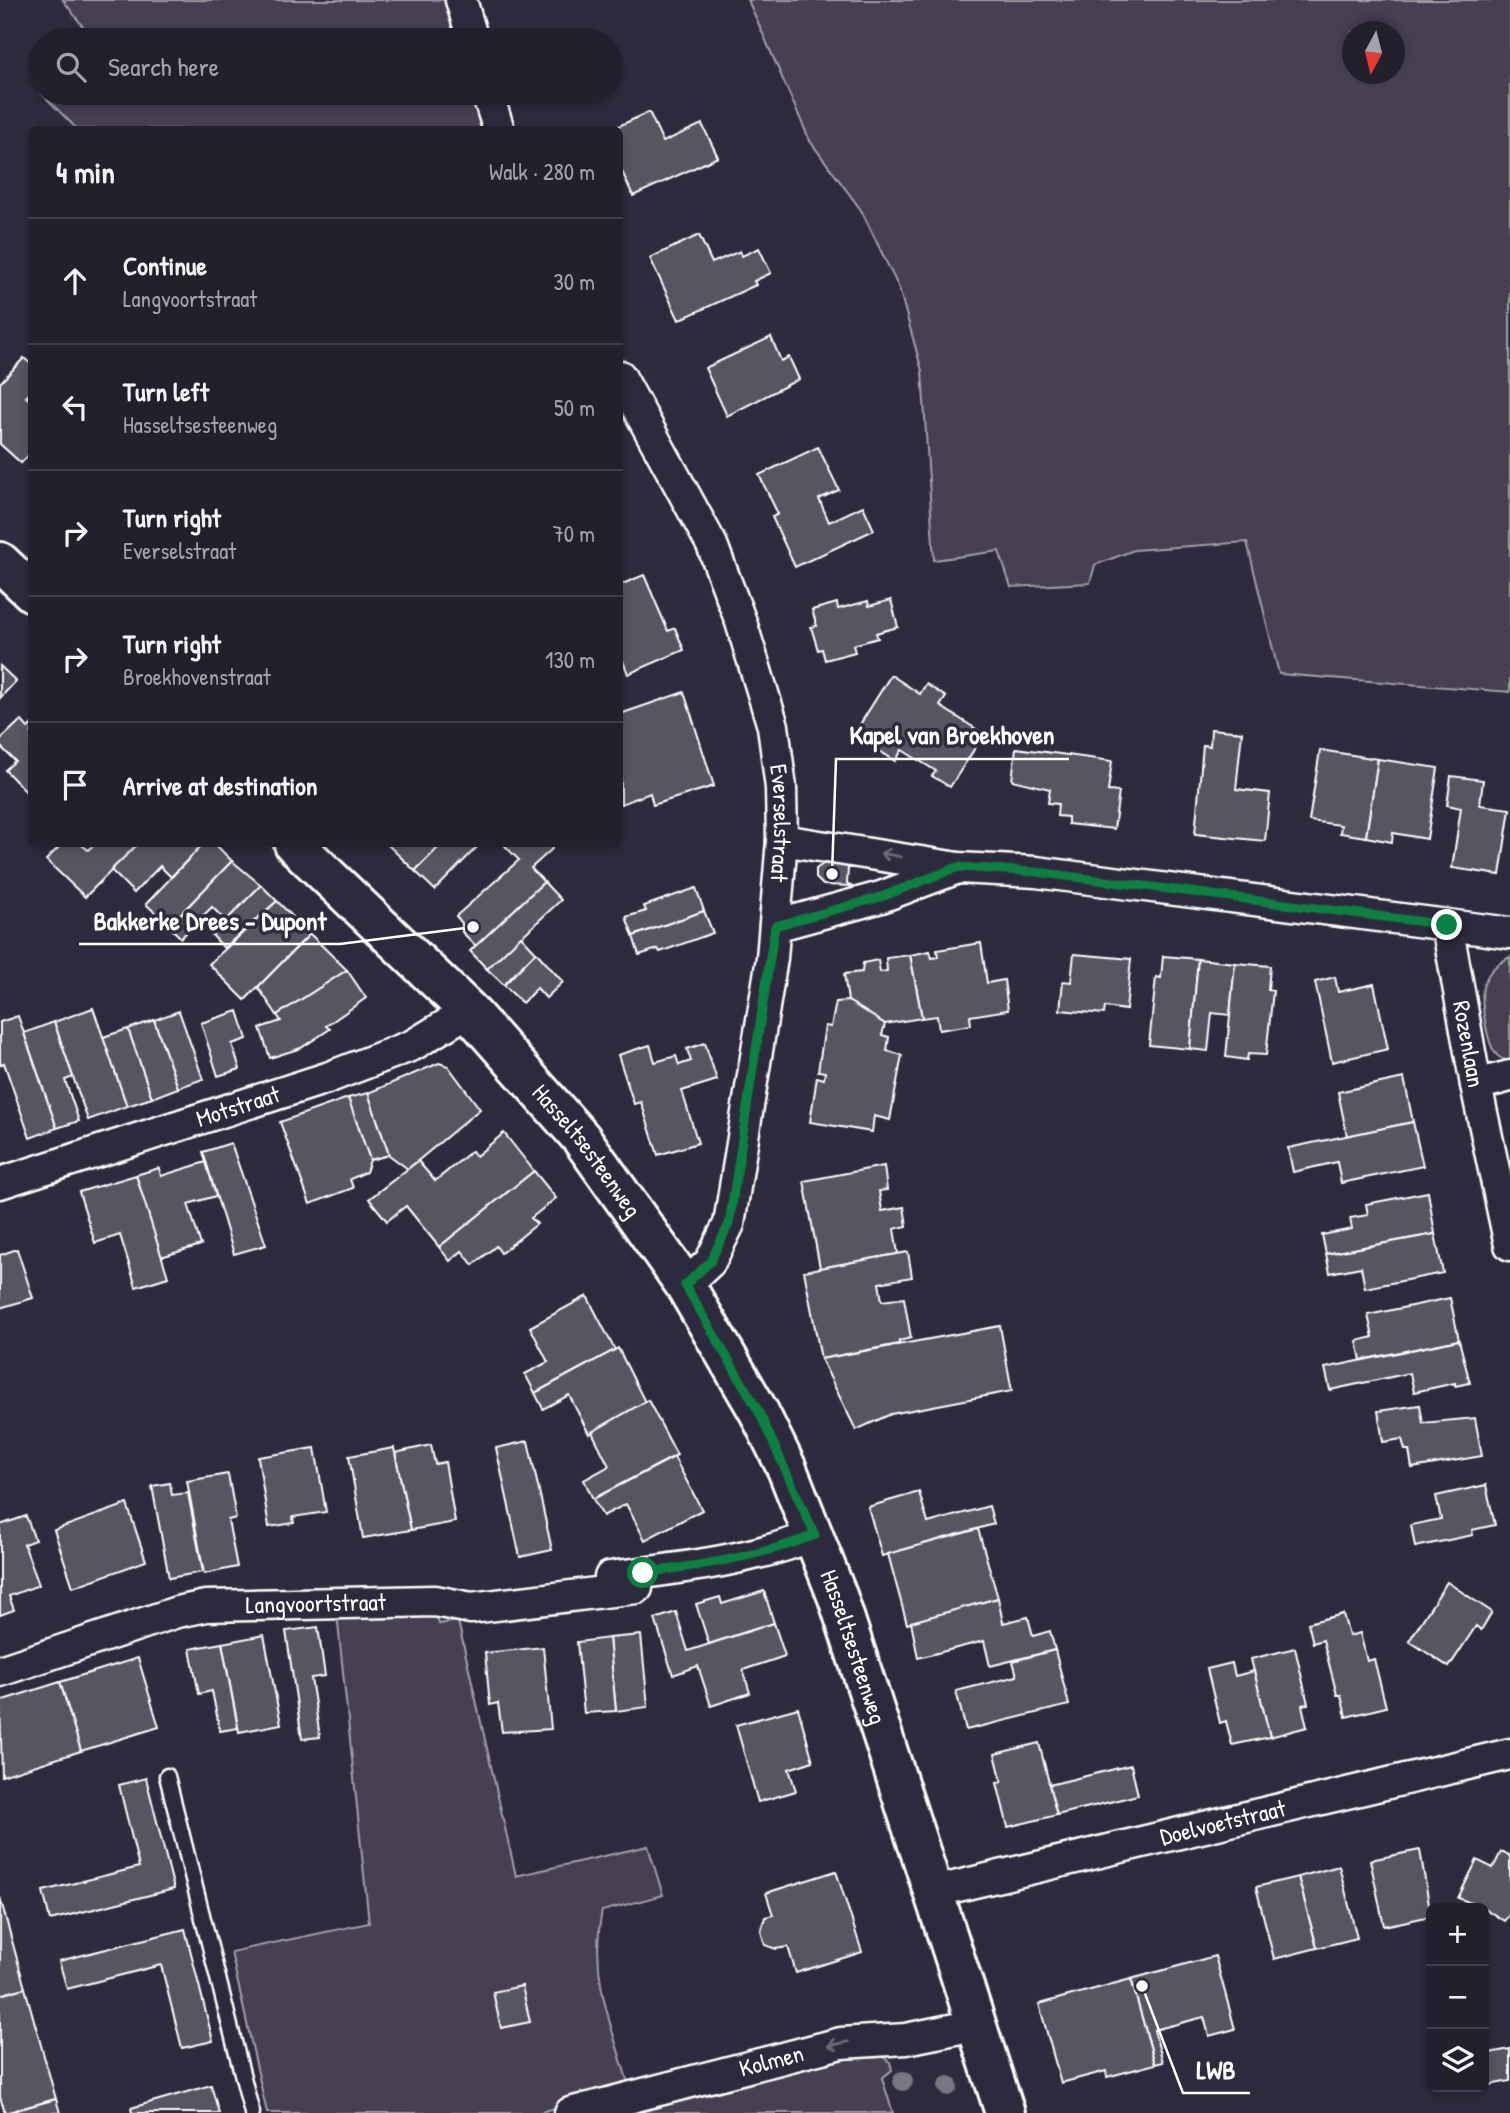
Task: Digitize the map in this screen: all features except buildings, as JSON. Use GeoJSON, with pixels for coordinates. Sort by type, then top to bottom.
{"type":"FeatureCollection","features":[{"type":"Feature","properties":{"kind":"street"},"geometry":{"type":"LineString","coordinates":[[461,0],[469,28]]}},
{"type":"Feature","properties":{"kind":"street"},"geometry":{"type":"LineString","coordinates":[[491,105],[498,126]]}},
{"type":"Feature","properties":{"kind":"street","name":"Everselstraat"},"geometry":{"type":"LineString","coordinates":[[623,382],[712,545],[741,622],[774,726],[781,788],[782,840],[775,926],[729,1224],[710,1262],[685,1285]]}},
{"type":"Feature","properties":{"kind":"street"},"geometry":{"type":"LineString","coordinates":[[0,562],[28,588]]}},
{"type":"Feature","properties":{"kind":"street"},"geometry":{"type":"LineString","coordinates":[[782,840],[958,867],[1036,872],[1510,933]]}},
{"type":"Feature","properties":{"kind":"street","name":"Hasseltsesteenweg"},"geometry":{"type":"LineString","coordinates":[[297,847],[469,1011],[581,1138],[685,1285],[759,1412],[815,1535],[895,1768],[1005,2113]]}},
{"type":"Feature","properties":{"kind":"street"},"geometry":{"type":"LineString","coordinates":[[775,926],[881,897],[958,867]]}},
{"type":"Feature","properties":{"kind":"street","name":"Rozenlaan"},"geometry":{"type":"LineString","coordinates":[[1447,925],[1476,1084],[1510,1245]]}},
{"type":"Feature","properties":{"kind":"street","name":"Motstraat"},"geometry":{"type":"LineString","coordinates":[[0,1183],[327,1078],[413,1045],[469,1011]]}},
{"type":"Feature","properties":{"kind":"street"},"geometry":{"type":"LineString","coordinates":[[1476,1084],[1510,1076]]}},
{"type":"Feature","properties":{"kind":"street"},"geometry":{"type":"LineString","coordinates":[[493,1592],[709,1564],[777,1550],[815,1535]]}},
{"type":"Feature","properties":{"kind":"street","name":"Langvoortstraat"},"geometry":{"type":"LineString","coordinates":[[0,1671],[177,1612],[206,1606],[435,1601],[471,1608],[637,1588]]}},
{"type":"Feature","properties":{"kind":"street","name":"Doelvoetstraat"},"geometry":{"type":"LineString","coordinates":[[933,1892],[1510,1754]]}},
{"type":"Feature","properties":{"kind":"street","name":"Kolmen"},"geometry":{"type":"LineString","coordinates":[[570,2113],[841,2043],[906,2039],[975,2025]]}},
{"type":"Feature","properties":{"kind":"lane"},"geometry":{"type":"LineString","coordinates":[[167,1776],[252,2113]]}},
{"type":"Feature","properties":{"kind":"shaded area"},"geometry":{"type":"Polygon","coordinates":[[[63,0],[445,0],[453,28],[84,28],[63,0]]]}},
{"type":"Feature","properties":{"kind":"shaded area"},"geometry":{"type":"Polygon","coordinates":[[[748,0],[1510,0],[1510,692],[1279,674],[1247,542],[1134,550],[1095,565],[1090,583],[1011,587],[999,551],[934,560],[922,371],[899,288],[861,210],[810,141],[748,0]]]}},
{"type":"Feature","properties":{"kind":"shaded area"},"geometry":{"type":"Polygon","coordinates":[[[53,105],[474,105],[480,126],[74,126],[53,105]]]}},
{"type":"Feature","properties":{"kind":"shaded area"},"geometry":{"type":"Polygon","coordinates":[[[1510,957],[1510,1061],[1499,1057],[1493,1049],[1482,999],[1488,975],[1510,957]]]}},
{"type":"Feature","properties":{"kind":"shaded area"},"geometry":{"type":"Polygon","coordinates":[[[436,1613],[439,1624],[458,1621],[516,1876],[648,1846],[663,1895],[602,1911],[599,1934],[598,1956],[604,1999],[629,2086],[538,2113],[267,2113],[231,1952],[369,1923],[337,1614],[436,1613]]]}},
{"type":"Feature","properties":{"kind":"shaded area"},"geometry":{"type":"Polygon","coordinates":[[[853,2050],[878,2052],[890,2062],[892,2070],[882,2078],[893,2113],[608,2113],[853,2050]]]}},
{"type":"Feature","properties":{"kind":"place","name":"Kapel van Broekhoven"},"geometry":{"type":"Point","coordinates":[832,874]}},
{"type":"Feature","properties":{"kind":"place","name":"Bakkerke Drees - Dupont"},"geometry":{"type":"Point","coordinates":[473,927]}},
{"type":"Feature","properties":{"kind":"place","name":"LWB"},"geometry":{"type":"Point","coordinates":[1142,1986]}},
{"type":"Feature","properties":{"kind":"route"},"geometry":{"type":"LineString","coordinates":[[643,1573],[709,1564],[777,1550],[815,1535],[759,1412],[685,1285],[710,1262],[729,1224],[775,926],[881,897],[958,867],[1036,872],[1447,925]]}}]}
